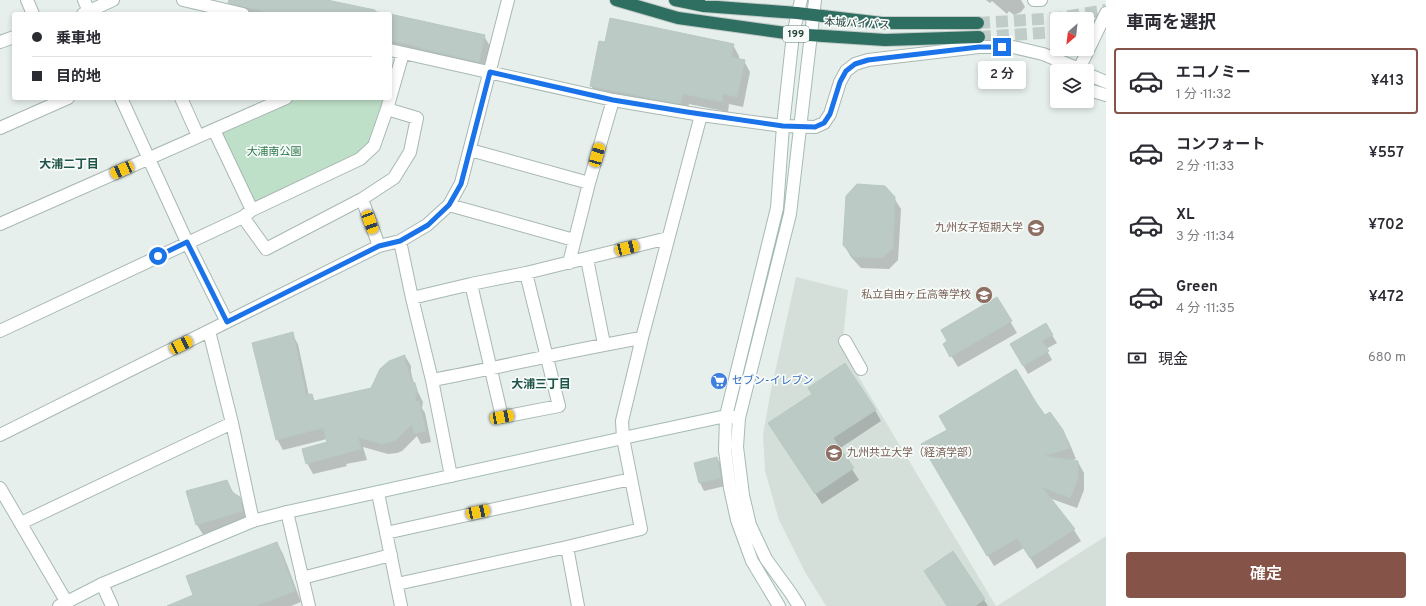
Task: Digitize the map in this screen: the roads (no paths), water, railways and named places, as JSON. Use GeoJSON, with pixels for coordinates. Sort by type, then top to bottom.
{"type":"FeatureCollection","features":[{"type":"Feature","properties":{"kind":"highway","name":"本城バイパス"},"geometry":{"type":"LineString","coordinates":[[616,0],[678,18],[793,34],[885,40],[979,37]]}},
{"type":"Feature","properties":{"kind":"highway","name":"本城バイパス"},"geometry":{"type":"LineString","coordinates":[[675,0],[704,6],[797,13],[882,23],[978,23]]}},
{"type":"Feature","properties":{"kind":"street"},"geometry":{"type":"LineString","coordinates":[[27,0],[32,12]]}},
{"type":"Feature","properties":{"kind":"street"},"geometry":{"type":"LineString","coordinates":[[84,0],[87,12]]}},
{"type":"Feature","properties":{"kind":"street"},"geometry":{"type":"LineString","coordinates":[[89,12],[113,0]]}},
{"type":"Feature","properties":{"kind":"street"},"geometry":{"type":"LineString","coordinates":[[183,0],[234,12]]}},
{"type":"Feature","properties":{"kind":"street"},"geometry":{"type":"LineString","coordinates":[[0,435],[379,246],[400,241],[428,225],[449,205],[461,184],[508,0]]}},
{"type":"Feature","properties":{"kind":"street"},"geometry":{"type":"LineString","coordinates":[[779,606],[752,561],[736,520],[725,450],[726,416],[777,208],[783,126],[793,34],[801,0]]}},
{"type":"Feature","properties":{"kind":"street"},"geometry":{"type":"LineString","coordinates":[[799,606],[766,559],[750,525],[743,494],[737,447],[739,418],[790,214],[815,0]]}},
{"type":"Feature","properties":{"kind":"street"},"geometry":{"type":"LineString","coordinates":[[1034,0],[1041,0]]}},
{"type":"Feature","properties":{"kind":"street"},"geometry":{"type":"LineString","coordinates":[[1085,64],[1106,13]]}},
{"type":"Feature","properties":{"kind":"street"},"geometry":{"type":"LineString","coordinates":[[0,42],[12,38]]}},
{"type":"Feature","properties":{"kind":"street"},"geometry":{"type":"LineString","coordinates":[[392,50],[613,100],[702,115],[783,126],[815,127],[824,123],[830,114],[840,82],[846,71],[855,64],[868,60],[979,47],[1013,47],[1043,54],[1066,64]]}},
{"type":"Feature","properties":{"kind":"street"},"geometry":{"type":"LineString","coordinates":[[392,92],[403,53]]}},
{"type":"Feature","properties":{"kind":"street"},"geometry":{"type":"LineString","coordinates":[[1094,76],[1106,82]]}},
{"type":"Feature","properties":{"kind":"street"},"geometry":{"type":"LineString","coordinates":[[1094,91],[1106,95]]}},
{"type":"Feature","properties":{"kind":"street"},"geometry":{"type":"LineString","coordinates":[[0,128],[63,100]]}},
{"type":"Feature","properties":{"kind":"street"},"geometry":{"type":"LineString","coordinates":[[123,100],[187,242],[227,322]]}},
{"type":"Feature","properties":{"kind":"street"},"geometry":{"type":"LineString","coordinates":[[182,100],[198,136]]}},
{"type":"Feature","properties":{"kind":"street"},"geometry":{"type":"LineString","coordinates":[[0,224],[282,100]]}},
{"type":"Feature","properties":{"kind":"street"},"geometry":{"type":"LineString","coordinates":[[0,331],[360,160],[374,146],[390,100]]}},
{"type":"Feature","properties":{"kind":"street"},"geometry":{"type":"LineString","coordinates":[[569,263],[589,183],[613,100]]}},
{"type":"Feature","properties":{"kind":"street"},"geometry":{"type":"LineString","coordinates":[[214,130],[248,214],[266,250],[362,199],[394,178],[410,152],[417,118],[387,109]]}},
{"type":"Feature","properties":{"kind":"street"},"geometry":{"type":"LineString","coordinates":[[397,584],[567,547],[641,528],[623,438],[622,421],[668,238],[702,115]]}},
{"type":"Feature","properties":{"kind":"street"},"geometry":{"type":"LineString","coordinates":[[470,150],[589,183]]}},
{"type":"Feature","properties":{"kind":"street"},"geometry":{"type":"LineString","coordinates":[[362,199],[379,246]]}},
{"type":"Feature","properties":{"kind":"street"},"geometry":{"type":"LineString","coordinates":[[449,205],[574,240]]}},
{"type":"Feature","properties":{"kind":"street"},"geometry":{"type":"LineString","coordinates":[[412,298],[587,259],[668,238]]}},
{"type":"Feature","properties":{"kind":"street"},"geometry":{"type":"LineString","coordinates":[[400,241],[432,380],[451,476]]}},
{"type":"Feature","properties":{"kind":"street"},"geometry":{"type":"LineString","coordinates":[[587,259],[604,344]]}},
{"type":"Feature","properties":{"kind":"street"},"geometry":{"type":"LineString","coordinates":[[471,284],[502,417],[559,406],[526,273]]}},
{"type":"Feature","properties":{"kind":"street"},"geometry":{"type":"LineString","coordinates":[[209,331],[232,423],[253,521]]}},
{"type":"Feature","properties":{"kind":"street"},"geometry":{"type":"LineString","coordinates":[[432,380],[491,369],[604,344],[642,338]]}},
{"type":"Feature","properties":{"kind":"street"},"geometry":{"type":"LineString","coordinates":[[845,341],[861,369]]}},
{"type":"Feature","properties":{"kind":"street"},"geometry":{"type":"LineString","coordinates":[[0,488],[21,523],[62,604],[102,584],[253,521],[287,512],[726,416],[739,418]]}},
{"type":"Feature","properties":{"kind":"street"},"geometry":{"type":"LineString","coordinates":[[21,523],[232,423]]}},
{"type":"Feature","properties":{"kind":"street"},"geometry":{"type":"LineString","coordinates":[[386,532],[632,479]]}},
{"type":"Feature","properties":{"kind":"street"},"geometry":{"type":"LineString","coordinates":[[378,493],[401,606]]}},
{"type":"Feature","properties":{"kind":"street"},"geometry":{"type":"LineString","coordinates":[[287,512],[308,606]]}},
{"type":"Feature","properties":{"kind":"street"},"geometry":{"type":"LineString","coordinates":[[567,547],[578,606]]}},
{"type":"Feature","properties":{"kind":"street"},"geometry":{"type":"LineString","coordinates":[[302,578],[391,556]]}},
{"type":"Feature","properties":{"kind":"street"},"geometry":{"type":"LineString","coordinates":[[102,584],[112,606]]}},
{"type":"Feature","properties":{"kind":"tunnel"},"geometry":{"type":"LineString","coordinates":[[978,23],[1058,18],[1106,10]]}},
{"type":"Feature","properties":{"kind":"tunnel"},"geometry":{"type":"LineString","coordinates":[[1094,26],[1106,24]]}},
{"type":"Feature","properties":{"kind":"tunnel"},"geometry":{"type":"LineString","coordinates":[[979,37],[1050,32]]}},
{"type":"Feature","properties":{"kind":"place","name":"九州女子短期大学"},"geometry":{"type":"Point","coordinates":[1036,228]}},
{"type":"Feature","properties":{"kind":"place","name":"私立自由ヶ丘高等学校"},"geometry":{"type":"Point","coordinates":[984,295]}},
{"type":"Feature","properties":{"kind":"place","name":"セブン-イレブン"},"geometry":{"type":"Point","coordinates":[719,381]}},
{"type":"Feature","properties":{"kind":"place","name":"九州共立大学（経済学部）"},"geometry":{"type":"Point","coordinates":[834,453]}},
{"type":"Feature","properties":{"kind":"district","name":"大浦二丁目"},"geometry":{"type":"Point","coordinates":[69,165]}},
{"type":"Feature","properties":{"kind":"district","name":"大浦三丁目"},"geometry":{"type":"Point","coordinates":[541,385]}},
{"type":"Feature","properties":{"kind":"park label","name":"大浦南公園"},"geometry":{"type":"Point","coordinates":[274,152]}}]}
